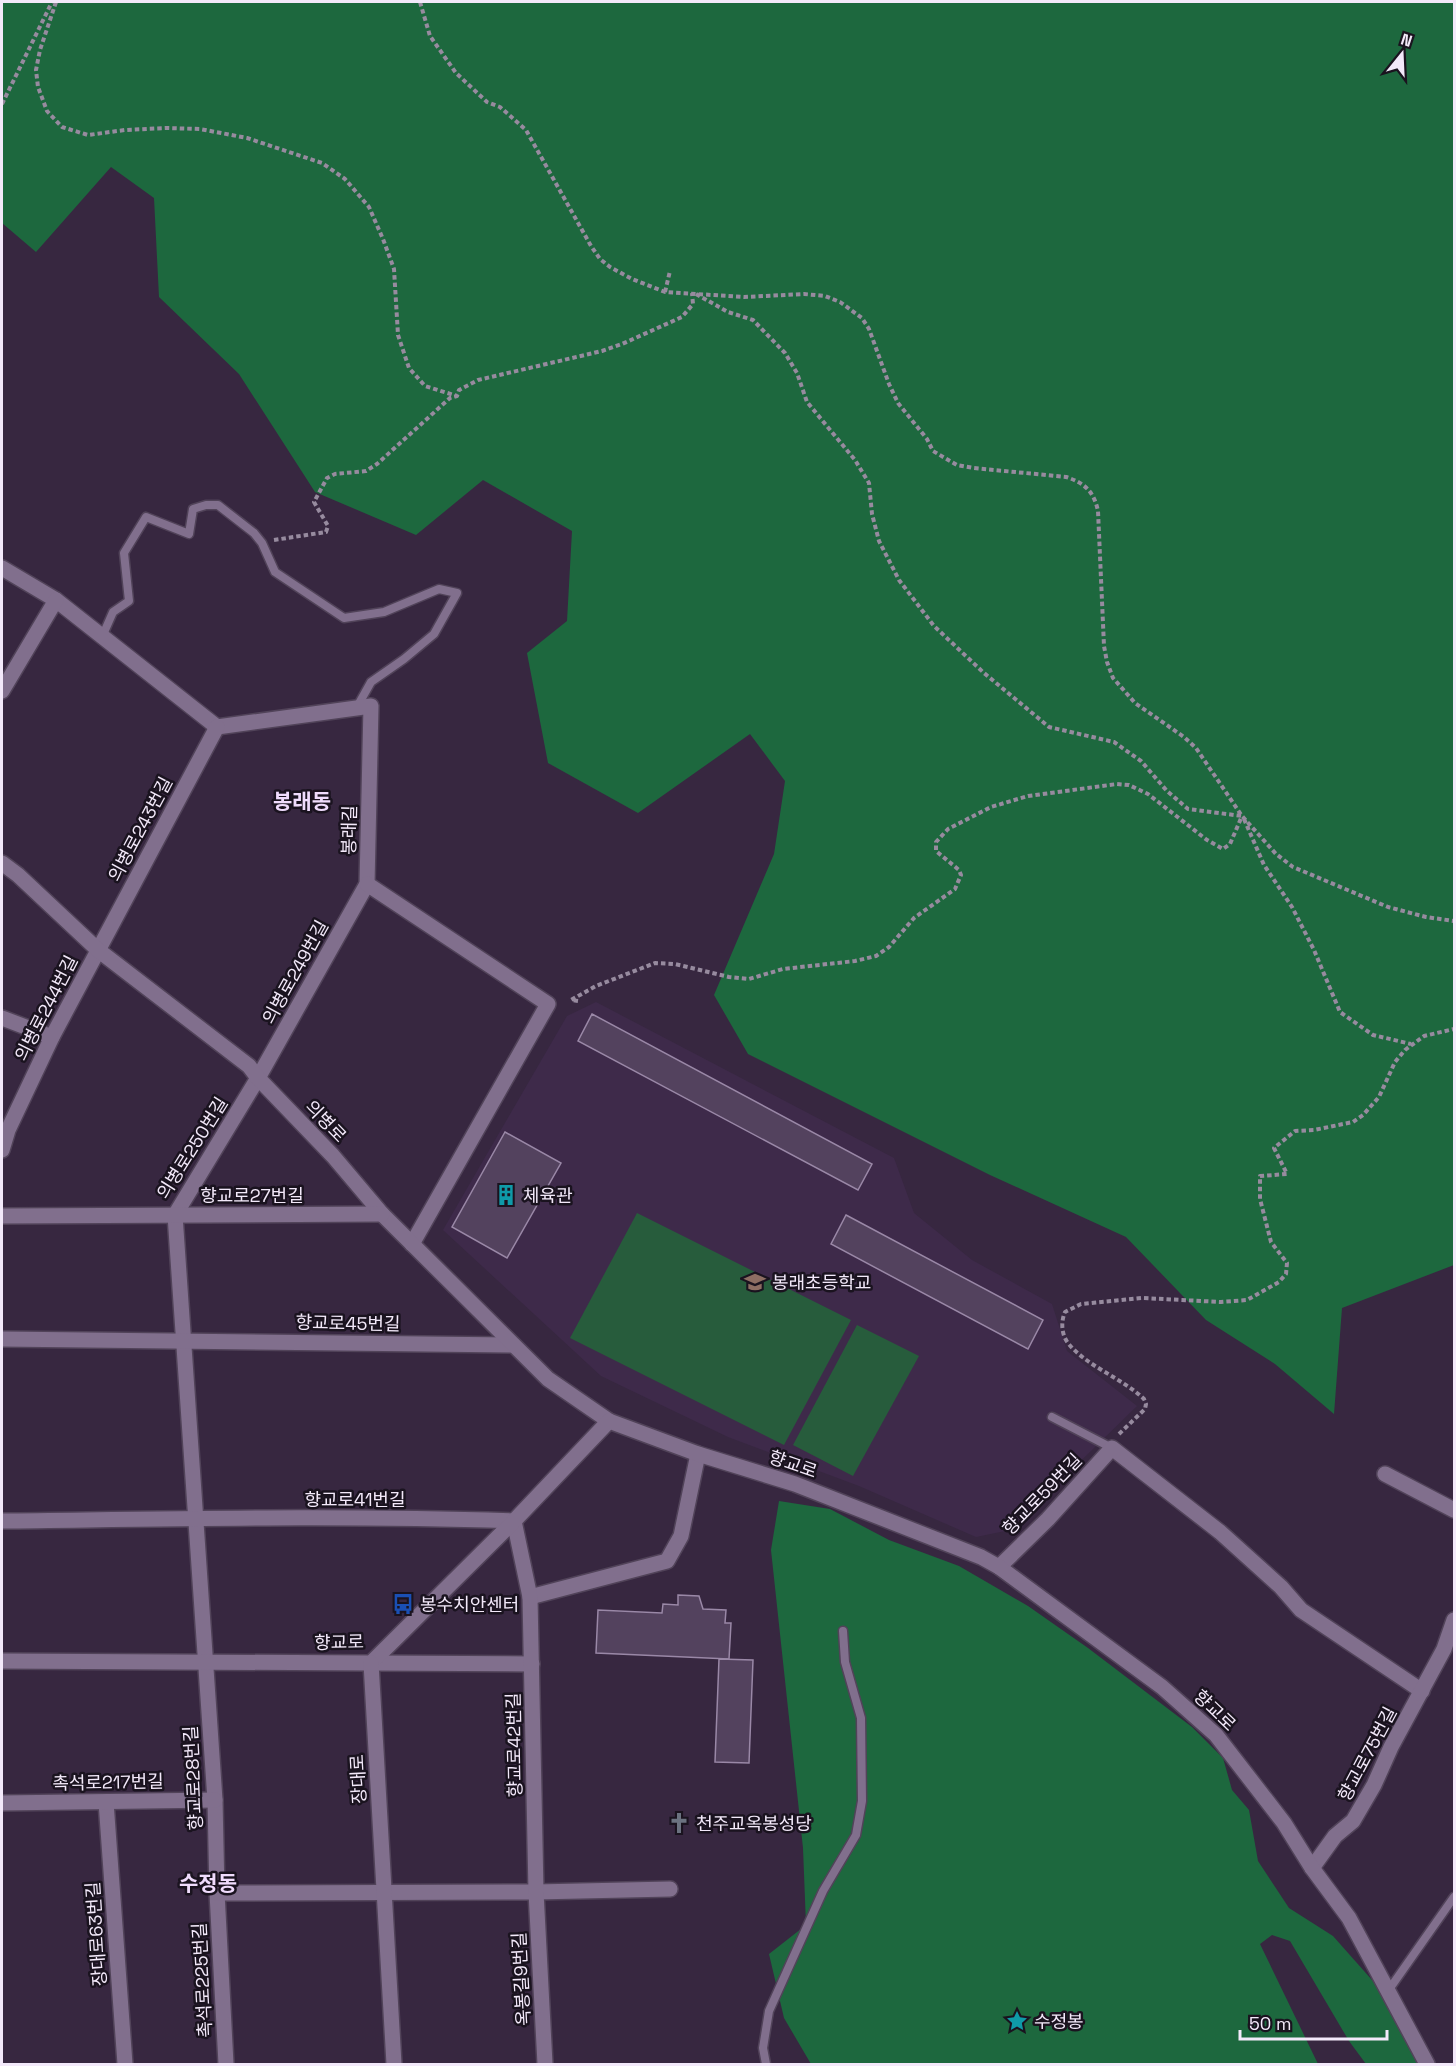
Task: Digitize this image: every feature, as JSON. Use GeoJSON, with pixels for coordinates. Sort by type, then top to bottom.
{"type":"FeatureCollection","features":[{"type":"Feature","properties":{"kind":"street"},"geometry":{"type":"LineString","coordinates":[[2,568],[56,600],[217,727],[357,708]]}},
{"type":"Feature","properties":{"kind":"street"},"geometry":{"type":"LineString","coordinates":[[2,691],[56,600]]}},
{"type":"Feature","properties":{"kind":"street","name":"봉래길"},"geometry":{"type":"LineString","coordinates":[[357,708],[371,706],[367,884]]}},
{"type":"Feature","properties":{"kind":"street","name":"의병로243번길"},"geometry":{"type":"LineString","coordinates":[[98,950],[217,727]]}},
{"type":"Feature","properties":{"kind":"street","name":"의병로"},"geometry":{"type":"LineString","coordinates":[[2,863],[18,874],[98,950],[249,1066],[333,1156],[382,1214],[513,1345],[548,1379],[609,1421]]}},
{"type":"Feature","properties":{"kind":"street"},"geometry":{"type":"LineString","coordinates":[[367,884],[548,1004],[412,1244]]}},
{"type":"Feature","properties":{"kind":"street","name":"의병로249번길"},"geometry":{"type":"LineString","coordinates":[[258,1078],[367,884]]}},
{"type":"Feature","properties":{"kind":"street","name":"의병로244번길"},"geometry":{"type":"LineString","coordinates":[[2,1150],[8,1130],[52,1037],[98,950]]}},
{"type":"Feature","properties":{"kind":"street"},"geometry":{"type":"LineString","coordinates":[[2,1018],[52,1037]]}},
{"type":"Feature","properties":{"kind":"street","name":"의병로250번길"},"geometry":{"type":"LineString","coordinates":[[2,1216],[175,1215],[258,1078]]}},
{"type":"Feature","properties":{"kind":"street","name":"향교로27번길"},"geometry":{"type":"LineString","coordinates":[[205,1662],[175,1215],[382,1214]]}},
{"type":"Feature","properties":{"kind":"street"},"geometry":{"type":"LineString","coordinates":[[2,1339],[184,1340]]}},
{"type":"Feature","properties":{"kind":"street","name":"향교로45번길"},"geometry":{"type":"LineString","coordinates":[[184,1340],[513,1345]]}},
{"type":"Feature","properties":{"kind":"street","name":"향교로"},"geometry":{"type":"LineString","coordinates":[[2,1661],[371,1663],[514,1521],[609,1421],[698,1454],[795,1484],[858,1507],[981,1557],[999,1567],[1162,1687],[1215,1735],[1284,1823],[1312,1868],[1349,1918],[1426,2064]]}},
{"type":"Feature","properties":{"kind":"street"},"geometry":{"type":"LineString","coordinates":[[1111,1447],[1220,1532],[1281,1587],[1301,1610],[1422,1691]]}},
{"type":"Feature","properties":{"kind":"street","name":"향교로59번길"},"geometry":{"type":"LineString","coordinates":[[999,1567],[1048,1519],[1111,1447]]}},
{"type":"Feature","properties":{"kind":"street"},"geometry":{"type":"LineString","coordinates":[[530,1597],[667,1561],[681,1536],[698,1454]]}},
{"type":"Feature","properties":{"kind":"street"},"geometry":{"type":"LineString","coordinates":[[1385,1474],[1455,1510]]}},
{"type":"Feature","properties":{"kind":"street"},"geometry":{"type":"LineString","coordinates":[[2,1521],[196,1519]]}},
{"type":"Feature","properties":{"kind":"street","name":"향교로41번길"},"geometry":{"type":"LineString","coordinates":[[196,1519],[514,1521]]}},
{"type":"Feature","properties":{"kind":"street","name":"향교로42번길"},"geometry":{"type":"LineString","coordinates":[[514,1521],[530,1597],[536,1892]]}},
{"type":"Feature","properties":{"kind":"street","name":"향교로75번길"},"geometry":{"type":"LineString","coordinates":[[1312,1868],[1335,1836],[1353,1821],[1374,1785],[1391,1747],[1422,1691],[1449,1654],[1455,1620]]}},
{"type":"Feature","properties":{"kind":"street","name":"향교로28번길"},"geometry":{"type":"LineString","coordinates":[[205,1662],[215,1800],[217,1893]]}},
{"type":"Feature","properties":{"kind":"street"},"geometry":{"type":"LineString","coordinates":[[371,1663],[532,1664]]}},
{"type":"Feature","properties":{"kind":"street","name":"장대로"},"geometry":{"type":"LineString","coordinates":[[371,1663],[394,2064]]}},
{"type":"Feature","properties":{"kind":"street","name":"촉석로217번길"},"geometry":{"type":"LineString","coordinates":[[2,1803],[215,1800]]}},
{"type":"Feature","properties":{"kind":"street","name":"장대로63번길"},"geometry":{"type":"LineString","coordinates":[[106,1802],[125,2064]]}},
{"type":"Feature","properties":{"kind":"street"},"geometry":{"type":"LineString","coordinates":[[217,1893],[536,1892],[670,1889]]}},
{"type":"Feature","properties":{"kind":"street","name":"옥봉길9번길"},"geometry":{"type":"LineString","coordinates":[[536,1892],[545,2064]]}},
{"type":"Feature","properties":{"kind":"street","name":"촉석로225번길"},"geometry":{"type":"LineString","coordinates":[[217,1893],[226,2064]]}},
{"type":"Feature","properties":{"kind":"lane"},"geometry":{"type":"LineString","coordinates":[[102,637],[113,612],[129,601],[124,554],[146,517],[189,534],[193,509],[206,505],[218,505],[254,533],[262,543],[275,573],[344,618],[384,612],[439,589],[457,593],[434,634],[404,660],[371,682],[357,708]]}},
{"type":"Feature","properties":{"kind":"lane"},"geometry":{"type":"LineString","coordinates":[[1052,1417],[1111,1447]]}},
{"type":"Feature","properties":{"kind":"lane"},"geometry":{"type":"LineString","coordinates":[[766,2064],[763,2048],[769,2012],[823,1891],[856,1835],[862,1801],[861,1718],[845,1662],[843,1631]]}},
{"type":"Feature","properties":{"kind":"lane"},"geometry":{"type":"LineString","coordinates":[[1388,1991],[1455,1897]]}},
{"type":"Feature","properties":{"kind":"path"},"geometry":{"type":"LineString","coordinates":[[2,104],[54,2]]}},
{"type":"Feature","properties":{"kind":"path"},"geometry":{"type":"LineString","coordinates":[[54,2],[36,70],[38,87],[47,111],[62,127],[88,135],[156,128],[200,129],[247,138],[322,163],[345,179],[369,207],[383,239],[394,269],[398,335],[409,368],[425,386],[457,396]]}},
{"type":"Feature","properties":{"kind":"path"},"geometry":{"type":"LineString","coordinates":[[420,2],[430,36],[456,73],[487,102],[500,107],[526,130],[591,246],[600,259],[610,267],[632,279],[665,292],[744,297],[804,294],[825,296],[840,302],[862,318],[869,329],[898,403],[933,451],[957,465],[1066,477],[1078,481],[1090,490],[1096,499],[1098,511],[1104,646],[1113,678],[1135,703],[1196,748],[1242,816],[1276,854],[1293,867],[1388,907],[1426,917],[1455,921]]}},
{"type":"Feature","properties":{"kind":"path"},"geometry":{"type":"LineString","coordinates":[[665,292],[670,271]]}},
{"type":"Feature","properties":{"kind":"path"},"geometry":{"type":"LineString","coordinates":[[457,396],[459,390],[478,380],[602,351],[670,324],[689,311],[693,304],[692,293]]}},
{"type":"Feature","properties":{"kind":"path"},"geometry":{"type":"LineString","coordinates":[[692,293],[728,312],[753,320],[785,353],[798,373],[807,402],[855,460],[869,483],[872,514],[879,541],[898,580],[934,626],[984,673],[1049,727],[1114,742],[1141,760],[1167,791],[1188,809],[1242,816]]}},
{"type":"Feature","properties":{"kind":"path"},"geometry":{"type":"LineString","coordinates":[[262,543],[326,532],[328,526],[314,502],[327,478],[335,474],[366,471],[377,464],[450,398],[457,396]]}},
{"type":"Feature","properties":{"kind":"path"},"geometry":{"type":"LineString","coordinates":[[578,1001],[571,1000],[606,982],[655,963],[675,964],[749,979],[783,969],[855,961],[876,956],[889,947],[914,918],[949,894],[959,884],[961,875],[959,870],[936,851],[939,836],[968,819],[1008,801],[1105,785],[1129,785],[1148,794],[1207,840],[1223,849],[1226,849],[1233,838],[1242,816]]}},
{"type":"Feature","properties":{"kind":"path"},"geometry":{"type":"LineString","coordinates":[[1242,816],[1264,865],[1292,907],[1314,950],[1340,1012],[1373,1035],[1411,1044]]}},
{"type":"Feature","properties":{"kind":"path"},"geometry":{"type":"LineString","coordinates":[[1111,1447],[1116,1436],[1140,1415],[1146,1404],[1138,1394],[1080,1355],[1068,1344],[1062,1327],[1065,1312],[1081,1304],[1142,1298],[1238,1302],[1258,1295],[1280,1282],[1286,1274],[1287,1263],[1271,1242],[1260,1199],[1260,1176],[1287,1174],[1274,1148],[1295,1131],[1314,1130],[1353,1122],[1364,1116],[1379,1097],[1395,1062],[1411,1044],[1424,1036],[1455,1029]]}},
{"type":"Feature","properties":{"kind":"shaded area","name":"봉래초등학교"},"geometry":{"type":"Polygon","coordinates":[[[596,1002],[894,1158],[914,1213],[972,1260],[1052,1304],[1067,1351],[1137,1406],[1010,1530],[976,1537],[859,1486],[728,1437],[601,1376],[443,1230],[567,1016],[596,1002]]]}},
{"type":"Feature","properties":{"kind":"green space"},"geometry":{"type":"Polygon","coordinates":[[[2,2],[1454,2],[1454,1265],[1342,1308],[1334,1414],[1275,1364],[1206,1320],[1126,1237],[990,1175],[748,1054],[714,995],[774,854],[785,781],[750,734],[638,813],[548,763],[527,653],[567,621],[572,531],[483,480],[416,535],[315,492],[239,374],[159,297],[154,198],[111,167],[36,252],[2,223],[2,2]]]}},
{"type":"Feature","properties":{"kind":"green space"},"geometry":{"type":"Polygon","coordinates":[[[637,1213],[851,1320],[784,1445],[570,1338],[637,1213]]]}},
{"type":"Feature","properties":{"kind":"green space"},"geometry":{"type":"Polygon","coordinates":[[[857,1325],[919,1356],[853,1476],[793,1445],[857,1325]]]}},
{"type":"Feature","properties":{"kind":"green space"},"geometry":{"type":"Polygon","coordinates":[[[779,1501],[830,1509],[889,1540],[959,1566],[1028,1606],[1088,1648],[1192,1727],[1223,1758],[1232,1790],[1249,1810],[1258,1861],[1289,1908],[1333,1936],[1372,1980],[1430,2064],[1366,2064],[1349,2041],[1290,1941],[1272,1935],[1260,1944],[1318,2064],[811,2064],[784,2018],[769,1954],[806,1925],[803,1848],[771,1550],[779,1501]]]}},
{"type":"Feature","properties":{"kind":"building"},"geometry":{"type":"Polygon","coordinates":[[[592,1014],[872,1164],[858,1190],[578,1041],[592,1014]]]}},
{"type":"Feature","properties":{"kind":"building","name":"체육관"},"geometry":{"type":"Polygon","coordinates":[[[505,1132],[561,1163],[507,1258],[452,1227],[505,1132]]]}},
{"type":"Feature","properties":{"kind":"building"},"geometry":{"type":"Polygon","coordinates":[[[846,1215],[1043,1320],[1028,1349],[831,1244],[846,1215]]]}},
{"type":"Feature","properties":{"kind":"building"},"geometry":{"type":"Polygon","coordinates":[[[678,1595],[699,1596],[703,1609],[726,1610],[725,1623],[731,1623],[729,1659],[596,1653],[598,1610],[662,1613],[663,1604],[678,1605],[678,1595]]]}},
{"type":"Feature","properties":{"kind":"building"},"geometry":{"type":"Polygon","coordinates":[[[719,1659],[753,1660],[749,1763],[715,1762],[719,1659]]]}},
{"type":"Feature","properties":{"kind":"place","name":"체육관"},"geometry":{"type":"Point","coordinates":[506,1195]}},
{"type":"Feature","properties":{"kind":"place","name":"봉래초등학교"},"geometry":{"type":"Point","coordinates":[755,1282]}},
{"type":"Feature","properties":{"kind":"place","name":"봉수치안센터"},"geometry":{"type":"Point","coordinates":[403,1604]}},
{"type":"Feature","properties":{"kind":"place","name":"천주교옥봉성당"},"geometry":{"type":"Point","coordinates":[679,1823]}},
{"type":"Feature","properties":{"kind":"place","name":"수정봉"},"geometry":{"type":"Point","coordinates":[1017,2021]}},
{"type":"Feature","properties":{"kind":"district","name":"봉래동"},"geometry":{"type":"Point","coordinates":[302,801]}},
{"type":"Feature","properties":{"kind":"district","name":"수정동"},"geometry":{"type":"Point","coordinates":[208,1883]}}]}
